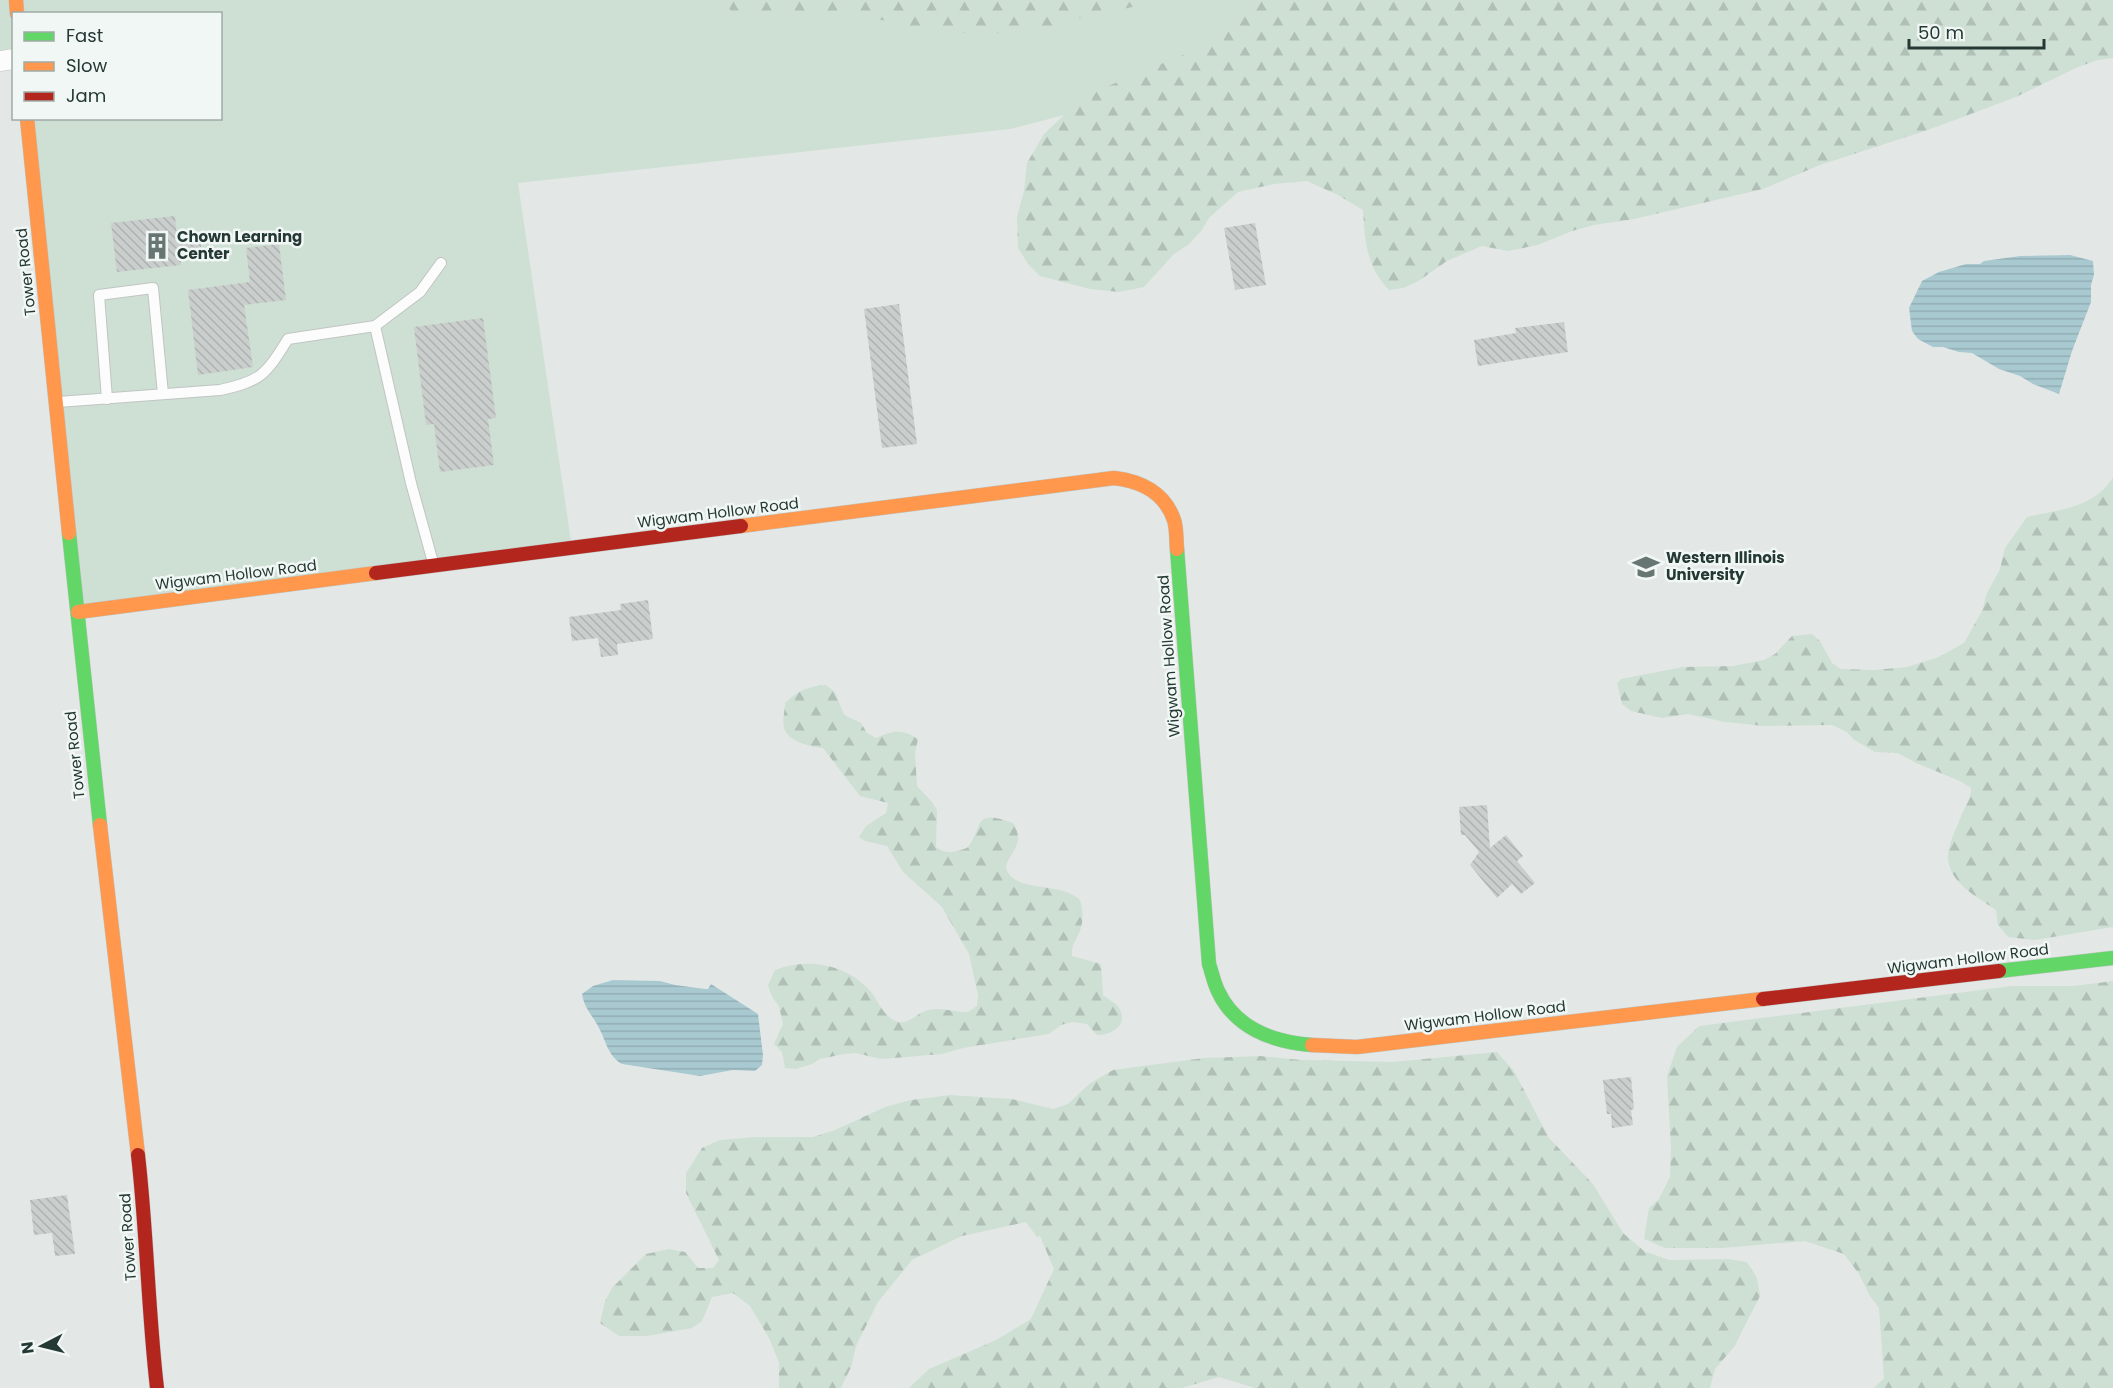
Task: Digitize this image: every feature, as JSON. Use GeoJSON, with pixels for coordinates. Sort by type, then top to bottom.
{"type":"FeatureCollection","features":[{"type":"Feature","properties":{"kind":"street","name":"Tower Road"},"geometry":{"type":"LineString","coordinates":[[27,120],[95,786],[142,1189],[151,1338],[157,1388]]}},
{"type":"Feature","properties":{"kind":"street","name":"Wigwam Hollow Road"},"geometry":{"type":"LineString","coordinates":[[78,612],[1128,478],[1141,482],[1160,496],[1175,522],[1209,964],[1213,981],[1225,1005],[1241,1023],[1256,1033],[1323,1046],[1357,1047],[2113,958]]}},
{"type":"Feature","properties":{"kind":"lane"},"geometry":{"type":"LineString","coordinates":[[56,402],[220,390],[243,385],[267,371],[288,339],[375,326],[420,292],[441,263]]}},
{"type":"Feature","properties":{"kind":"lane"},"geometry":{"type":"LineString","coordinates":[[107,399],[99,295],[153,288],[163,394]]}},
{"type":"Feature","properties":{"kind":"lane"},"geometry":{"type":"LineString","coordinates":[[375,326],[411,483],[434,566]]}},
{"type":"Feature","properties":{"kind":"green space"},"geometry":{"type":"Polygon","coordinates":[[[0,0],[1510,0],[1010,129],[518,183],[572,548],[78,612],[27,120],[222,120],[222,12],[12,12],[12,59],[0,61],[0,0]]]}},
{"type":"Feature","properties":{"kind":"green space"},"geometry":{"type":"Polygon","coordinates":[[[717,0],[1166,0],[1070,20],[1048,32],[969,33],[932,31],[877,19],[854,10],[804,19],[733,12],[717,0]]]}},
{"type":"Feature","properties":{"kind":"green space"},"geometry":{"type":"Polygon","coordinates":[[[1254,0],[2113,0],[2113,58],[2078,67],[2016,97],[1928,130],[1820,165],[1763,189],[1634,219],[1594,225],[1538,245],[1508,251],[1482,246],[1447,261],[1417,282],[1403,288],[1389,290],[1376,272],[1368,253],[1363,210],[1338,195],[1307,181],[1274,184],[1238,192],[1209,218],[1202,230],[1188,245],[1174,254],[1144,287],[1119,292],[1090,289],[1040,276],[1028,264],[1018,248],[1017,217],[1024,191],[1027,163],[1044,134],[1064,115],[1096,91],[1202,47],[1235,14],[1254,0]]]}},
{"type":"Feature","properties":{"kind":"green space"},"geometry":{"type":"Polygon","coordinates":[[[2113,477],[2113,927],[2035,940],[2008,937],[1998,925],[1996,910],[1964,888],[1952,873],[1949,865],[1948,855],[1953,836],[1971,793],[1971,788],[1960,781],[1898,753],[1875,752],[1853,739],[1847,732],[1832,725],[1764,726],[1725,722],[1688,714],[1662,718],[1631,711],[1622,704],[1617,683],[1621,679],[1683,667],[1733,666],[1764,660],[1775,654],[1792,636],[1812,634],[1820,641],[1832,663],[1841,669],[1874,670],[1907,667],[1939,657],[1964,643],[1983,609],[1986,595],[2000,569],[2005,548],[2027,517],[2075,506],[2086,501],[2105,487],[2113,477]]]}},
{"type":"Feature","properties":{"kind":"green space"},"geometry":{"type":"Polygon","coordinates":[[[826,685],[835,692],[844,715],[861,723],[867,733],[876,738],[892,732],[902,732],[918,739],[915,753],[917,786],[937,810],[936,847],[951,852],[967,848],[981,822],[991,817],[1013,823],[1018,839],[1006,866],[1013,878],[1021,883],[1072,894],[1080,900],[1081,929],[1073,947],[1072,956],[1101,964],[1103,995],[1118,1006],[1122,1014],[1117,1028],[1103,1035],[1097,1035],[1087,1024],[1072,1022],[1061,1025],[1049,1034],[963,1048],[942,1054],[882,1059],[855,1053],[820,1059],[796,1069],[785,1068],[782,1052],[774,1044],[783,1024],[779,1006],[768,985],[775,970],[787,966],[813,964],[839,969],[851,975],[862,982],[889,1017],[898,1022],[908,1021],[929,1010],[968,1012],[977,1006],[978,995],[969,954],[942,907],[903,872],[887,846],[865,841],[859,837],[866,826],[886,813],[888,803],[860,796],[823,748],[807,745],[786,733],[783,719],[785,703],[804,690],[826,685]]]}},
{"type":"Feature","properties":{"kind":"green space"},"geometry":{"type":"Polygon","coordinates":[[[2113,981],[2113,1388],[1874,1388],[1884,1378],[1879,1308],[1844,1254],[1805,1241],[1722,1248],[1665,1248],[1644,1239],[1649,1208],[1659,1199],[1670,1177],[1671,1149],[1667,1076],[1677,1047],[1699,1026],[2012,986],[2074,986],[2113,981]]]}},
{"type":"Feature","properties":{"kind":"green space"},"geometry":{"type":"Polygon","coordinates":[[[1497,1052],[1514,1071],[1549,1138],[1593,1184],[1623,1233],[1644,1251],[1669,1260],[1728,1259],[1747,1262],[1757,1278],[1760,1296],[1734,1347],[1715,1369],[1710,1388],[1255,1388],[1219,1377],[1182,1388],[909,1388],[929,1369],[996,1340],[1031,1319],[1054,1269],[1040,1236],[1037,1237],[1026,1222],[962,1236],[912,1260],[878,1302],[856,1346],[851,1367],[841,1388],[779,1388],[779,1362],[769,1338],[750,1306],[733,1293],[712,1297],[702,1321],[692,1328],[647,1336],[619,1336],[600,1323],[605,1301],[612,1288],[646,1254],[669,1249],[685,1252],[698,1268],[713,1268],[719,1260],[686,1193],[686,1173],[702,1148],[720,1140],[755,1137],[813,1137],[835,1130],[885,1107],[911,1100],[950,1095],[1012,1099],[1053,1109],[1068,1104],[1089,1084],[1113,1070],[1204,1058],[1260,1056],[1301,1060],[1393,1062],[1497,1052]]]}},
{"type":"Feature","properties":{"kind":"water"},"geometry":{"type":"Polygon","coordinates":[[[2070,255],[2093,261],[2094,275],[2091,285],[2091,302],[2072,351],[2059,394],[1999,369],[1972,353],[1933,347],[1918,339],[1912,331],[1909,308],[1922,281],[1939,272],[1966,264],[1980,264],[1984,261],[2020,256],[2070,255]]]}},
{"type":"Feature","properties":{"kind":"water"},"geometry":{"type":"Polygon","coordinates":[[[613,980],[660,981],[705,989],[708,989],[711,984],[758,1014],[762,1065],[755,1071],[733,1070],[700,1076],[622,1064],[610,1053],[582,994],[593,986],[613,980]]]}},
{"type":"Feature","properties":{"kind":"building","name":"Chown Learning Center"},"geometry":{"type":"Polygon","coordinates":[[[175,216],[177,237],[200,234],[202,256],[181,258],[181,265],[117,272],[111,223],[175,216]]]}},
{"type":"Feature","properties":{"kind":"building"},"geometry":{"type":"Polygon","coordinates":[[[1255,223],[1266,285],[1235,290],[1224,228],[1255,223]]]}},
{"type":"Feature","properties":{"kind":"building"},"geometry":{"type":"Polygon","coordinates":[[[279,244],[286,300],[244,305],[253,367],[198,375],[188,290],[250,282],[246,248],[279,244]]]}},
{"type":"Feature","properties":{"kind":"building"},"geometry":{"type":"Polygon","coordinates":[[[899,304],[917,444],[882,448],[864,309],[899,304]]]}},
{"type":"Feature","properties":{"kind":"building"},"geometry":{"type":"Polygon","coordinates":[[[483,318],[496,418],[488,419],[494,465],[440,472],[434,424],[426,425],[414,327],[483,318]]]}},
{"type":"Feature","properties":{"kind":"building"},"geometry":{"type":"Polygon","coordinates":[[[1564,322],[1568,352],[1478,366],[1474,340],[1516,333],[1515,328],[1564,322]]]}},
{"type":"Feature","properties":{"kind":"building"},"geometry":{"type":"Polygon","coordinates":[[[648,600],[653,639],[617,644],[618,655],[601,657],[598,638],[572,641],[569,617],[621,610],[620,604],[648,600]]]}},
{"type":"Feature","properties":{"kind":"building"},"geometry":{"type":"Polygon","coordinates":[[[1487,805],[1490,848],[1506,835],[1523,856],[1517,861],[1535,883],[1521,894],[1512,884],[1497,898],[1470,865],[1479,852],[1465,835],[1461,835],[1459,807],[1487,805]]]}},
{"type":"Feature","properties":{"kind":"building"},"geometry":{"type":"Polygon","coordinates":[[[1631,1077],[1633,1125],[1612,1128],[1611,1114],[1607,1114],[1603,1080],[1631,1077]]]}},
{"type":"Feature","properties":{"kind":"building"},"geometry":{"type":"Polygon","coordinates":[[[67,1195],[75,1254],[55,1256],[52,1233],[34,1235],[30,1200],[67,1195]]]}},
{"type":"Feature","properties":{"kind":"traffic: fast"},"geometry":{"type":"LineString","coordinates":[[69,533],[100,825]]}},
{"type":"Feature","properties":{"kind":"traffic: fast"},"geometry":{"type":"LineString","coordinates":[[1177,549],[1209,964],[1225,1004],[1245,1024],[1270,1036],[1312,1045]]}},
{"type":"Feature","properties":{"kind":"traffic: fast"},"geometry":{"type":"LineString","coordinates":[[1999,971],[2113,958]]}},
{"type":"Feature","properties":{"kind":"traffic: slow"},"geometry":{"type":"LineString","coordinates":[[16,0],[17,12]]}},
{"type":"Feature","properties":{"kind":"traffic: slow"},"geometry":{"type":"LineString","coordinates":[[27,120],[69,533]]}},
{"type":"Feature","properties":{"kind":"traffic: slow"},"geometry":{"type":"LineString","coordinates":[[741,526],[1114,478],[1142,485],[1165,502],[1175,523],[1177,549]]}},
{"type":"Feature","properties":{"kind":"traffic: slow"},"geometry":{"type":"LineString","coordinates":[[78,612],[376,573]]}},
{"type":"Feature","properties":{"kind":"traffic: slow"},"geometry":{"type":"LineString","coordinates":[[100,825],[138,1155]]}},
{"type":"Feature","properties":{"kind":"traffic: slow"},"geometry":{"type":"LineString","coordinates":[[1312,1045],[1357,1047],[1763,999]]}},
{"type":"Feature","properties":{"kind":"traffic: jam"},"geometry":{"type":"LineString","coordinates":[[376,573],[741,526]]}},
{"type":"Feature","properties":{"kind":"traffic: jam"},"geometry":{"type":"LineString","coordinates":[[1763,999],[1999,971]]}},
{"type":"Feature","properties":{"kind":"traffic: jam"},"geometry":{"type":"LineString","coordinates":[[138,1155],[157,1388]]}},
{"type":"Feature","properties":{"kind":"place","name":"Chown Learning Center"},"geometry":{"type":"Point","coordinates":[157,246]}},
{"type":"Feature","properties":{"kind":"place","name":"Western Illinois University"},"geometry":{"type":"Point","coordinates":[1646,567]}}]}
